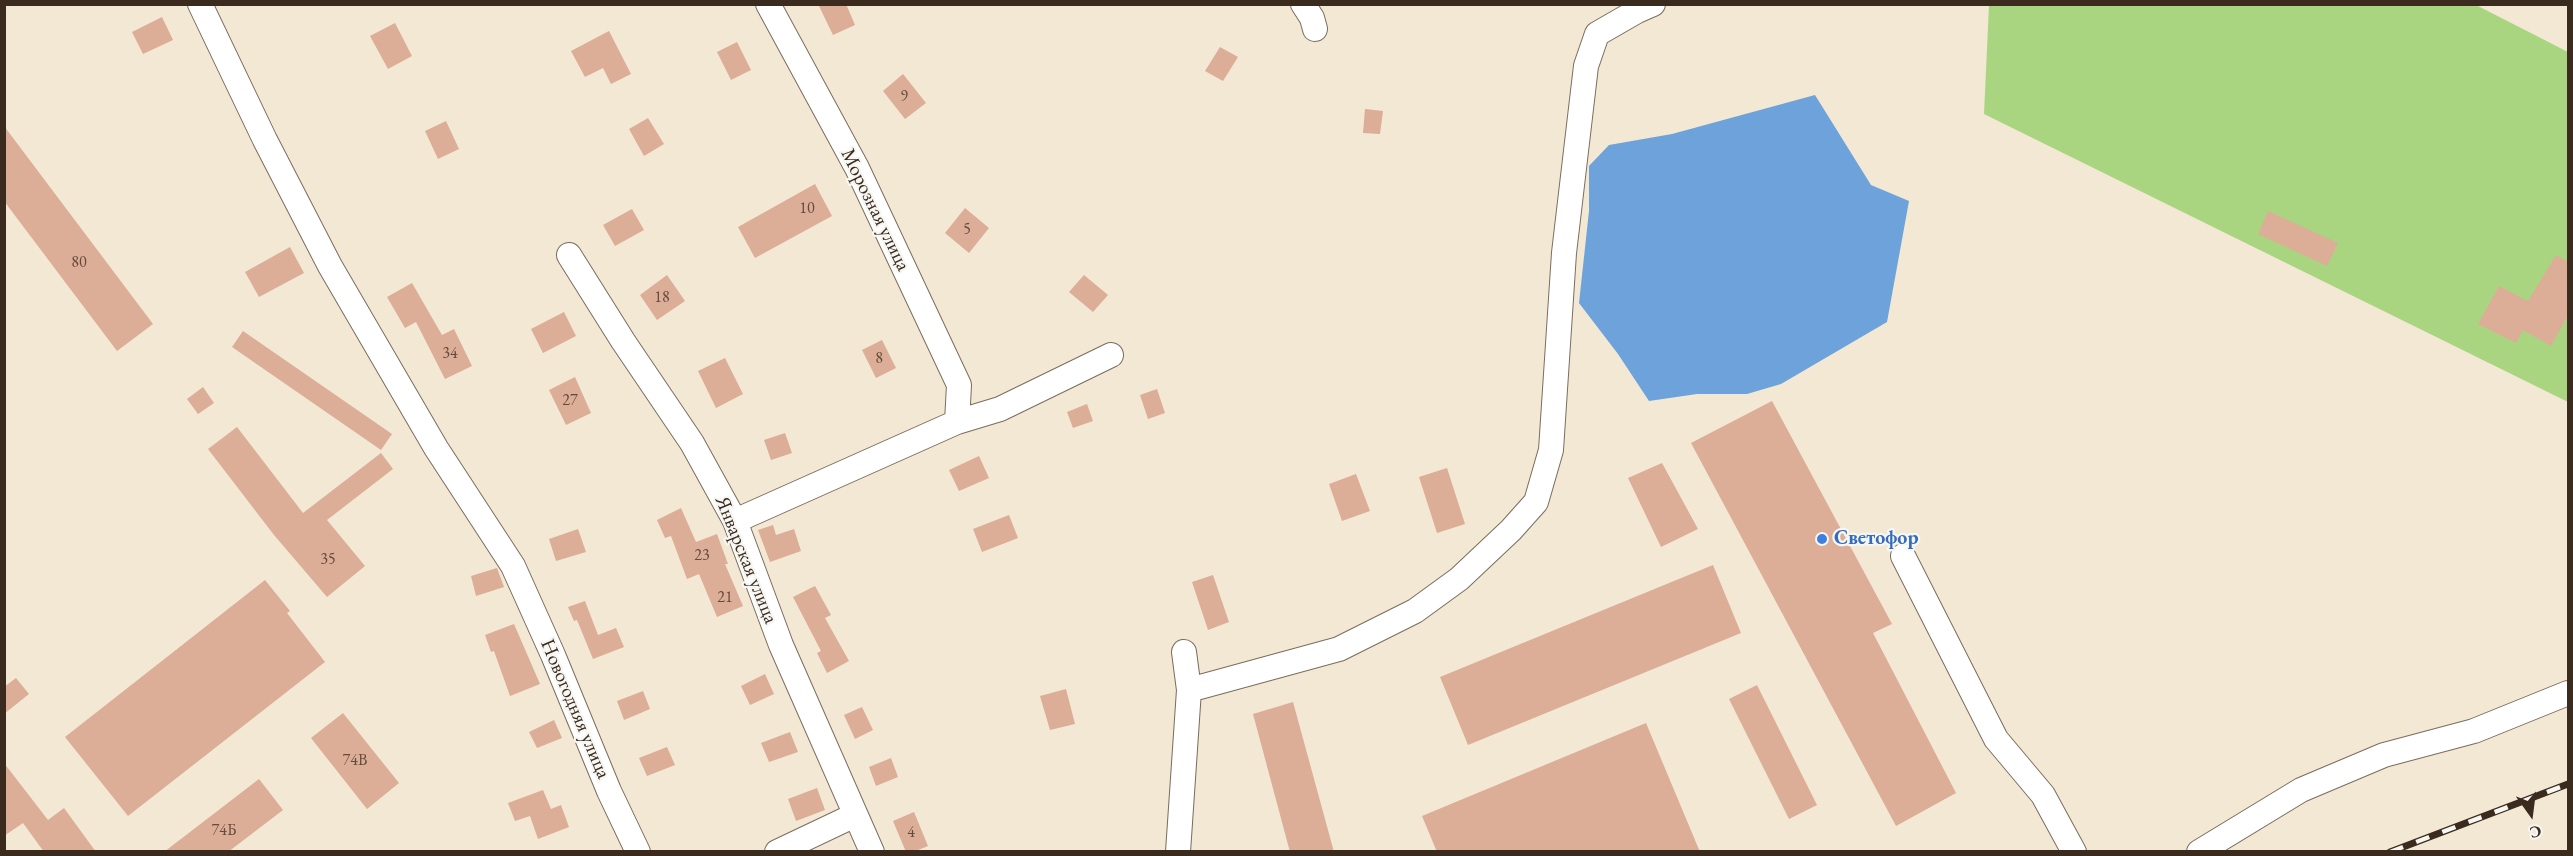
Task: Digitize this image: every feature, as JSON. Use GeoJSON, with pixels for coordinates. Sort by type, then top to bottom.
{"type":"FeatureCollection","features":[{"type":"Feature","properties":{"kind":"street","name":"Новогодняя улица"},"geometry":{"type":"LineString","coordinates":[[200,4],[265,140],[330,267],[436,448],[513,566],[553,655],[609,791],[638,852]]}},
{"type":"Feature","properties":{"kind":"street","name":"Морозная улица"},"geometry":{"type":"LineString","coordinates":[[768,4],[857,168],[959,386],[957,422]]}},
{"type":"Feature","properties":{"kind":"street"},"geometry":{"type":"LineString","coordinates":[[1303,4],[1312,18],[1315,29]]}},
{"type":"Feature","properties":{"kind":"street"},"geometry":{"type":"LineString","coordinates":[[1189,690],[1339,649],[1415,611],[1459,579],[1536,502],[1551,450],[1564,253],[1586,66],[1597,34],[1653,4]]}},
{"type":"Feature","properties":{"kind":"street","name":"Январская улица"},"geometry":{"type":"LineString","coordinates":[[569,255],[623,341],[692,443],[735,521],[781,645],[872,852]]}},
{"type":"Feature","properties":{"kind":"street"},"geometry":{"type":"LineString","coordinates":[[735,521],[957,422],[1000,409],[1111,355]]}},
{"type":"Feature","properties":{"kind":"street"},"geometry":{"type":"LineString","coordinates":[[1903,556],[1996,739],[2043,795],[2074,852]]}},
{"type":"Feature","properties":{"kind":"street"},"geometry":{"type":"LineString","coordinates":[[1178,852],[1189,690],[1184,652]]}},
{"type":"Feature","properties":{"kind":"street"},"geometry":{"type":"LineString","coordinates":[[2199,852],[2301,790],[2384,755],[2474,731],[2568,693]]}},
{"type":"Feature","properties":{"kind":"street"},"geometry":{"type":"LineString","coordinates":[[777,852],[855,816]]}},
{"type":"Feature","properties":{"kind":"green space"},"geometry":{"type":"Polygon","coordinates":[[[1989,5],[2476,5],[2568,52],[2568,402],[1984,114],[1989,5]]]}},
{"type":"Feature","properties":{"kind":"water"},"geometry":{"type":"Polygon","coordinates":[[[1815,95],[1871,185],[1909,201],[1887,322],[1781,384],[1747,394],[1697,394],[1649,401],[1618,354],[1579,303],[1589,211],[1589,166],[1609,145],[1672,134],[1815,95]]]}},
{"type":"Feature","properties":{"kind":"building"},"geometry":{"type":"Polygon","coordinates":[[[818,4],[846,4],[855,25],[833,35],[818,4]]]}},
{"type":"Feature","properties":{"kind":"building"},"geometry":{"type":"Polygon","coordinates":[[[162,17],[173,40],[143,54],[132,32],[162,17]]]}},
{"type":"Feature","properties":{"kind":"building"},"geometry":{"type":"Polygon","coordinates":[[[395,23],[412,56],[388,69],[370,36],[395,23]]]}},
{"type":"Feature","properties":{"kind":"building"},"geometry":{"type":"Polygon","coordinates":[[[609,31],[631,74],[611,84],[603,68],[585,77],[571,51],[609,31]]]}},
{"type":"Feature","properties":{"kind":"building"},"geometry":{"type":"Polygon","coordinates":[[[737,42],[751,70],[731,80],[717,52],[737,42]]]}},
{"type":"Feature","properties":{"kind":"building"},"geometry":{"type":"Polygon","coordinates":[[[1220,47],[1238,57],[1223,81],[1205,71],[1220,47]]]}},
{"type":"Feature","properties":{"kind":"building"},"geometry":{"type":"Polygon","coordinates":[[[903,74],[926,103],[905,119],[883,91],[903,74]]]}},
{"type":"Feature","properties":{"kind":"building"},"geometry":{"type":"Polygon","coordinates":[[[1365,109],[1383,111],[1380,134],[1363,133],[1365,109]]]}},
{"type":"Feature","properties":{"kind":"building"},"geometry":{"type":"Polygon","coordinates":[[[648,118],[664,144],[644,156],[629,129],[648,118]]]}},
{"type":"Feature","properties":{"kind":"building"},"geometry":{"type":"Polygon","coordinates":[[[446,121],[459,149],[438,159],[425,131],[446,121]]]}},
{"type":"Feature","properties":{"kind":"building"},"geometry":{"type":"Polygon","coordinates":[[[4,126],[153,324],[117,351],[4,201],[4,126]]]}},
{"type":"Feature","properties":{"kind":"building"},"geometry":{"type":"Polygon","coordinates":[[[815,184],[832,216],[755,258],[738,227],[815,184]]]}},
{"type":"Feature","properties":{"kind":"building"},"geometry":{"type":"Polygon","coordinates":[[[965,208],[989,228],[969,253],[945,233],[965,208]]]}},
{"type":"Feature","properties":{"kind":"building"},"geometry":{"type":"Polygon","coordinates":[[[632,209],[644,230],[615,246],[603,225],[632,209]]]}},
{"type":"Feature","properties":{"kind":"building"},"geometry":{"type":"Polygon","coordinates":[[[2268,211],[2338,243],[2327,266],[2258,234],[2268,211]]]}},
{"type":"Feature","properties":{"kind":"building"},"geometry":{"type":"Polygon","coordinates":[[[290,247],[304,273],[259,297],[245,272],[290,247]]]}},
{"type":"Feature","properties":{"kind":"building"},"geometry":{"type":"Polygon","coordinates":[[[2556,255],[2568,262],[2568,315],[2551,346],[2523,330],[2516,343],[2478,324],[2499,286],[2528,301],[2556,255]]]}},
{"type":"Feature","properties":{"kind":"building"},"geometry":{"type":"Polygon","coordinates":[[[667,275],[685,301],[657,320],[640,295],[667,275]]]}},
{"type":"Feature","properties":{"kind":"building"},"geometry":{"type":"Polygon","coordinates":[[[1084,275],[1108,295],[1093,312],[1069,292],[1084,275]]]}},
{"type":"Feature","properties":{"kind":"building"},"geometry":{"type":"Polygon","coordinates":[[[412,283],[442,335],[454,329],[472,366],[445,379],[416,322],[405,328],[387,297],[412,283]]]}},
{"type":"Feature","properties":{"kind":"building"},"geometry":{"type":"Polygon","coordinates":[[[564,312],[576,336],[543,353],[531,329],[564,312]]]}},
{"type":"Feature","properties":{"kind":"building"},"geometry":{"type":"Polygon","coordinates":[[[243,331],[392,434],[381,450],[232,347],[243,331]]]}},
{"type":"Feature","properties":{"kind":"building"},"geometry":{"type":"Polygon","coordinates":[[[882,340],[896,368],[876,378],[862,350],[882,340]]]}},
{"type":"Feature","properties":{"kind":"building"},"geometry":{"type":"Polygon","coordinates":[[[725,358],[743,394],[716,408],[698,371],[725,358]]]}},
{"type":"Feature","properties":{"kind":"building"},"geometry":{"type":"Polygon","coordinates":[[[575,377],[591,413],[566,425],[549,390],[575,377]]]}},
{"type":"Feature","properties":{"kind":"building"},"geometry":{"type":"Polygon","coordinates":[[[203,387],[214,403],[198,414],[187,399],[203,387]]]}},
{"type":"Feature","properties":{"kind":"building"},"geometry":{"type":"Polygon","coordinates":[[[1157,389],[1165,413],[1148,419],[1140,395],[1157,389]]]}},
{"type":"Feature","properties":{"kind":"building"},"geometry":{"type":"Polygon","coordinates":[[[1772,401],[1892,624],[1873,633],[1956,793],[1896,826],[1691,443],[1772,401]]]}},
{"type":"Feature","properties":{"kind":"building"},"geometry":{"type":"Polygon","coordinates":[[[1087,404],[1093,421],[1073,428],[1067,412],[1087,404]]]}},
{"type":"Feature","properties":{"kind":"building"},"geometry":{"type":"Polygon","coordinates":[[[237,427],[303,513],[381,453],[393,469],[327,520],[365,566],[327,597],[274,535],[208,449],[237,427]]]}},
{"type":"Feature","properties":{"kind":"building"},"geometry":{"type":"Polygon","coordinates":[[[785,433],[792,453],[771,460],[764,440],[785,433]]]}},
{"type":"Feature","properties":{"kind":"building"},"geometry":{"type":"Polygon","coordinates":[[[979,456],[989,478],[959,491],[949,470],[979,456]]]}},
{"type":"Feature","properties":{"kind":"building"},"geometry":{"type":"Polygon","coordinates":[[[1662,463],[1698,529],[1661,547],[1628,478],[1662,463]]]}},
{"type":"Feature","properties":{"kind":"building"},"geometry":{"type":"Polygon","coordinates":[[[1447,468],[1465,524],[1437,533],[1419,477],[1447,468]]]}},
{"type":"Feature","properties":{"kind":"building"},"geometry":{"type":"Polygon","coordinates":[[[1356,474],[1370,511],[1342,521],[1329,484],[1356,474]]]}},
{"type":"Feature","properties":{"kind":"building"},"geometry":{"type":"Polygon","coordinates":[[[681,508],[696,542],[717,534],[728,564],[725,564],[743,606],[717,617],[699,574],[687,579],[671,536],[665,538],[657,520],[681,508]]]}},
{"type":"Feature","properties":{"kind":"building"},"geometry":{"type":"Polygon","coordinates":[[[1009,515],[1018,538],[982,552],[973,529],[1009,515]]]}},
{"type":"Feature","properties":{"kind":"building"},"geometry":{"type":"Polygon","coordinates":[[[773,525],[776,535],[794,529],[801,551],[770,562],[758,530],[773,525]]]}},
{"type":"Feature","properties":{"kind":"building"},"geometry":{"type":"Polygon","coordinates":[[[578,529],[586,552],[556,561],[549,539],[578,529]]]}},
{"type":"Feature","properties":{"kind":"building"},"geometry":{"type":"Polygon","coordinates":[[[1713,565],[1741,633],[1468,745],[1440,677],[1713,565]]]}},
{"type":"Feature","properties":{"kind":"building"},"geometry":{"type":"Polygon","coordinates":[[[497,568],[504,587],[476,596],[471,576],[497,568]]]}},
{"type":"Feature","properties":{"kind":"building"},"geometry":{"type":"Polygon","coordinates":[[[1213,575],[1229,622],[1208,630],[1192,582],[1213,575]]]}},
{"type":"Feature","properties":{"kind":"building"},"geometry":{"type":"Polygon","coordinates":[[[265,580],[290,611],[287,613],[325,662],[128,816],[65,737],[265,580]]]}},
{"type":"Feature","properties":{"kind":"building"},"geometry":{"type":"Polygon","coordinates":[[[815,586],[831,615],[825,618],[849,661],[827,673],[817,653],[821,651],[793,597],[815,586]]]}},
{"type":"Feature","properties":{"kind":"building"},"geometry":{"type":"Polygon","coordinates":[[[585,601],[598,635],[616,628],[624,647],[593,659],[577,620],[574,621],[568,607],[585,601]]]}},
{"type":"Feature","properties":{"kind":"building"},"geometry":{"type":"Polygon","coordinates":[[[514,624],[540,684],[510,696],[494,651],[491,652],[485,635],[514,624]]]}},
{"type":"Feature","properties":{"kind":"building"},"geometry":{"type":"Polygon","coordinates":[[[765,674],[774,694],[750,705],[741,686],[765,674]]]}},
{"type":"Feature","properties":{"kind":"building"},"geometry":{"type":"Polygon","coordinates":[[[16,678],[29,694],[4,714],[4,687],[16,678]]]}},
{"type":"Feature","properties":{"kind":"building"},"geometry":{"type":"Polygon","coordinates":[[[1757,685],[1817,805],[1789,819],[1729,699],[1757,685]]]}},
{"type":"Feature","properties":{"kind":"building"},"geometry":{"type":"Polygon","coordinates":[[[1066,689],[1075,724],[1050,730],[1040,696],[1066,689]]]}},
{"type":"Feature","properties":{"kind":"building"},"geometry":{"type":"Polygon","coordinates":[[[643,691],[650,709],[624,720],[617,701],[643,691]]]}},
{"type":"Feature","properties":{"kind":"building"},"geometry":{"type":"Polygon","coordinates":[[[1293,702],[1334,852],[1290,852],[1253,714],[1293,702]]]}},
{"type":"Feature","properties":{"kind":"building"},"geometry":{"type":"Polygon","coordinates":[[[862,707],[873,730],[855,739],[844,715],[862,707]]]}},
{"type":"Feature","properties":{"kind":"building"},"geometry":{"type":"Polygon","coordinates":[[[343,713],[399,783],[367,809],[311,738],[343,713]]]}},
{"type":"Feature","properties":{"kind":"building"},"geometry":{"type":"Polygon","coordinates":[[[554,720],[562,738],[537,748],[529,732],[554,720]]]}},
{"type":"Feature","properties":{"kind":"building"},"geometry":{"type":"Polygon","coordinates":[[[1646,723],[1700,852],[1437,852],[1422,816],[1646,723]]]}},
{"type":"Feature","properties":{"kind":"building"},"geometry":{"type":"Polygon","coordinates":[[[790,732],[798,752],[769,762],[761,743],[790,732]]]}},
{"type":"Feature","properties":{"kind":"building"},"geometry":{"type":"Polygon","coordinates":[[[667,747],[675,765],[647,776],[639,758],[667,747]]]}},
{"type":"Feature","properties":{"kind":"building"},"geometry":{"type":"Polygon","coordinates":[[[891,758],[898,777],[876,786],[869,767],[891,758]]]}},
{"type":"Feature","properties":{"kind":"building"},"geometry":{"type":"Polygon","coordinates":[[[4,763],[48,820],[64,808],[96,852],[44,852],[23,823],[4,836],[4,763]]]}},
{"type":"Feature","properties":{"kind":"building"},"geometry":{"type":"Polygon","coordinates":[[[259,779],[283,810],[228,852],[164,852],[259,779]]]}},
{"type":"Feature","properties":{"kind":"building"},"geometry":{"type":"Polygon","coordinates":[[[817,788],[825,810],[796,821],[788,799],[817,788]]]}},
{"type":"Feature","properties":{"kind":"building"},"geometry":{"type":"Polygon","coordinates":[[[543,790],[551,809],[561,805],[569,827],[538,839],[530,816],[515,821],[508,803],[543,790]]]}},
{"type":"Feature","properties":{"kind":"building"},"geometry":{"type":"Polygon","coordinates":[[[914,812],[928,846],[913,852],[906,852],[893,821],[914,812]]]}},
{"type":"Feature","properties":{"kind":"railway"},"geometry":{"type":"LineString","coordinates":[[2390,852],[2568,784]]}},
{"type":"Feature","properties":{"kind":"place","name":"Светофор"},"geometry":{"type":"Point","coordinates":[1822,539]}}]}
